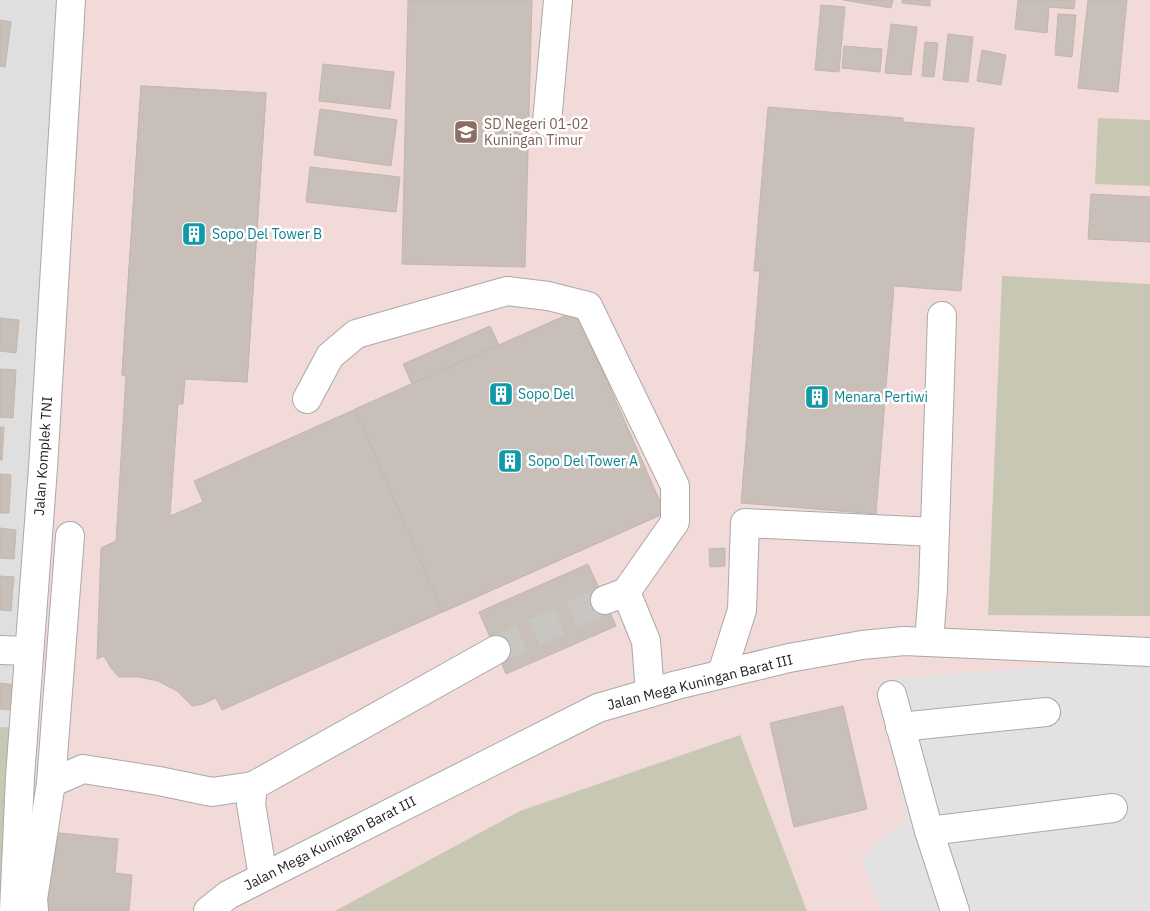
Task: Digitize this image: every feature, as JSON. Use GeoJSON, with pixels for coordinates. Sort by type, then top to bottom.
{"type":"FeatureCollection","features":[{"type":"Feature","properties":{"kind":"street","name":"Jalan Komplek TNI"},"geometry":{"type":"LineString","coordinates":[[14,911],[20,777],[43,468],[72,0]]}},
{"type":"Feature","properties":{"kind":"street"},"geometry":{"type":"LineString","coordinates":[[547,122],[558,0]]}},
{"type":"Feature","properties":{"kind":"street"},"geometry":{"type":"LineString","coordinates":[[307,399],[330,356],[356,334],[506,291],[548,296],[588,306],[675,486],[675,522],[615,596],[646,642],[650,693]]}},
{"type":"Feature","properties":{"kind":"street"},"geometry":{"type":"LineString","coordinates":[[929,642],[935,532],[942,316]]}},
{"type":"Feature","properties":{"kind":"street"},"geometry":{"type":"LineString","coordinates":[[722,673],[742,610],[746,523],[935,532]]}},
{"type":"Feature","properties":{"kind":"street"},"geometry":{"type":"LineString","coordinates":[[34,911],[33,898],[51,783],[70,536]]}},
{"type":"Feature","properties":{"kind":"street","name":"Jalan Mega Kuningan Barat III"},"geometry":{"type":"LineString","coordinates":[[227,906],[263,877],[598,708],[722,673],[789,658],[862,645],[904,641],[1150,652]]}},
{"type":"Feature","properties":{"kind":"street"},"geometry":{"type":"LineString","coordinates":[[0,650],[29,651]]}},
{"type":"Feature","properties":{"kind":"street"},"geometry":{"type":"LineString","coordinates":[[51,783],[83,769],[160,781],[212,792],[253,786],[496,650]]}},
{"type":"Feature","properties":{"kind":"street"},"geometry":{"type":"LineString","coordinates":[[892,695],[929,830],[955,911]]}},
{"type":"Feature","properties":{"kind":"street"},"geometry":{"type":"LineString","coordinates":[[900,726],[1046,712]]}},
{"type":"Feature","properties":{"kind":"street"},"geometry":{"type":"LineString","coordinates":[[253,786],[252,804],[263,877]]}},
{"type":"Feature","properties":{"kind":"street"},"geometry":{"type":"LineString","coordinates":[[929,830],[1113,808]]}},
{"type":"Feature","properties":{"kind":"shaded area"},"geometry":{"type":"Polygon","coordinates":[[[0,0],[60,0],[31,911],[0,911],[0,0]]]}},
{"type":"Feature","properties":{"kind":"shaded area"},"geometry":{"type":"Polygon","coordinates":[[[60,0],[1150,0],[1150,911],[31,911],[60,0]]]}},
{"type":"Feature","properties":{"kind":"shaded area"},"geometry":{"type":"Polygon","coordinates":[[[1098,118],[1150,120],[1150,186],[1095,184],[1098,118]]]}},
{"type":"Feature","properties":{"kind":"shaded area"},"geometry":{"type":"Polygon","coordinates":[[[1002,276],[1150,284],[1150,616],[988,615],[1002,276]]]}},
{"type":"Feature","properties":{"kind":"shaded area"},"geometry":{"type":"Polygon","coordinates":[[[1093,663],[1150,669],[1150,911],[881,911],[861,857],[907,818],[877,680],[1093,663]]]}},
{"type":"Feature","properties":{"kind":"shaded area"},"geometry":{"type":"Polygon","coordinates":[[[0,727],[16,728],[3,911],[0,911],[0,727]]]}},
{"type":"Feature","properties":{"kind":"shaded area"},"geometry":{"type":"Polygon","coordinates":[[[740,735],[807,911],[335,911],[520,811],[740,735]]]}},
{"type":"Feature","properties":{"kind":"building","name":"SD Negeri 01-02 Kuningan Timur"},"geometry":{"type":"Polygon","coordinates":[[[408,0],[532,0],[525,267],[402,264],[408,0]]]}},
{"type":"Feature","properties":{"kind":"building"},"geometry":{"type":"Polygon","coordinates":[[[843,0],[893,0],[891,8],[843,0]]]}},
{"type":"Feature","properties":{"kind":"building"},"geometry":{"type":"Polygon","coordinates":[[[902,0],[930,0],[930,6],[902,3],[902,0]]]}},
{"type":"Feature","properties":{"kind":"building"},"geometry":{"type":"Polygon","coordinates":[[[1018,0],[1075,0],[1074,9],[1049,7],[1047,33],[1015,29],[1018,0]]]}},
{"type":"Feature","properties":{"kind":"building"},"geometry":{"type":"Polygon","coordinates":[[[1088,0],[1127,0],[1118,92],[1078,88],[1088,0]]]}},
{"type":"Feature","properties":{"kind":"building"},"geometry":{"type":"Polygon","coordinates":[[[821,5],[845,7],[839,72],[815,70],[821,5]]]}},
{"type":"Feature","properties":{"kind":"building"},"geometry":{"type":"Polygon","coordinates":[[[1058,14],[1076,15],[1072,57],[1055,55],[1058,14]]]}},
{"type":"Feature","properties":{"kind":"building"},"geometry":{"type":"Polygon","coordinates":[[[0,20],[11,22],[5,67],[0,66],[0,20]]]}},
{"type":"Feature","properties":{"kind":"building"},"geometry":{"type":"Polygon","coordinates":[[[891,24],[917,27],[911,75],[885,73],[891,24]]]}},
{"type":"Feature","properties":{"kind":"building"},"geometry":{"type":"Polygon","coordinates":[[[948,34],[973,37],[968,82],[943,80],[948,34]]]}},
{"type":"Feature","properties":{"kind":"building"},"geometry":{"type":"Polygon","coordinates":[[[925,42],[938,43],[934,77],[922,76],[925,42]]]}},
{"type":"Feature","properties":{"kind":"building"},"geometry":{"type":"Polygon","coordinates":[[[844,46],[882,49],[880,72],[842,68],[844,46]]]}},
{"type":"Feature","properties":{"kind":"building"},"geometry":{"type":"Polygon","coordinates":[[[982,50],[1006,55],[1001,85],[977,81],[982,50]]]}},
{"type":"Feature","properties":{"kind":"building"},"geometry":{"type":"Polygon","coordinates":[[[323,64],[394,72],[390,109],[319,101],[323,64]]]}},
{"type":"Feature","properties":{"kind":"building","name":"Sopo Del Tower B"},"geometry":{"type":"Polygon","coordinates":[[[141,86],[266,93],[247,382],[122,375],[141,86]]]}},
{"type":"Feature","properties":{"kind":"building","name":"Sopo Del"},"geometry":{"type":"Polygon","coordinates":[[[141,86],[266,93],[247,382],[185,379],[183,404],[178,404],[170,516],[203,502],[194,481],[412,384],[403,364],[490,326],[499,345],[576,311],[665,513],[222,710],[216,698],[203,704],[192,706],[177,691],[158,681],[139,677],[119,677],[104,656],[97,659],[101,548],[116,541],[126,375],[122,375],[141,86]]]}},
{"type":"Feature","properties":{"kind":"building","name":"Menara Pertiwi"},"geometry":{"type":"Polygon","coordinates":[[[768,107],[903,118],[903,122],[974,128],[961,291],[894,286],[876,514],[741,503],[760,271],[754,271],[768,107]]]}},
{"type":"Feature","properties":{"kind":"building"},"geometry":{"type":"Polygon","coordinates":[[[320,109],[397,120],[391,166],[314,155],[320,109]]]}},
{"type":"Feature","properties":{"kind":"building"},"geometry":{"type":"Polygon","coordinates":[[[310,167],[400,177],[396,212],[306,202],[310,167]]]}},
{"type":"Feature","properties":{"kind":"building"},"geometry":{"type":"Polygon","coordinates":[[[1091,194],[1150,197],[1150,242],[1088,239],[1091,194]]]}},
{"type":"Feature","properties":{"kind":"building","name":"Sopo Del Tower A"},"geometry":{"type":"Polygon","coordinates":[[[576,311],[665,513],[443,612],[355,409],[576,311]]]}},
{"type":"Feature","properties":{"kind":"building"},"geometry":{"type":"Polygon","coordinates":[[[0,318],[19,320],[16,353],[0,351],[0,318]]]}},
{"type":"Feature","properties":{"kind":"building"},"geometry":{"type":"Polygon","coordinates":[[[0,369],[16,370],[13,418],[0,417],[0,369]]]}},
{"type":"Feature","properties":{"kind":"building"},"geometry":{"type":"Polygon","coordinates":[[[0,427],[4,427],[2,460],[0,460],[0,427]]]}},
{"type":"Feature","properties":{"kind":"building"},"geometry":{"type":"Polygon","coordinates":[[[0,474],[11,475],[9,513],[0,513],[0,474]]]}},
{"type":"Feature","properties":{"kind":"building"},"geometry":{"type":"Polygon","coordinates":[[[0,528],[16,530],[14,559],[0,558],[0,528]]]}},
{"type":"Feature","properties":{"kind":"building"},"geometry":{"type":"Polygon","coordinates":[[[725,548],[725,566],[710,567],[709,549],[725,548]]]}},
{"type":"Feature","properties":{"kind":"building"},"geometry":{"type":"Polygon","coordinates":[[[588,564],[616,626],[506,674],[479,612],[588,564]]]}},
{"type":"Feature","properties":{"kind":"building"},"geometry":{"type":"Polygon","coordinates":[[[0,576],[14,577],[11,611],[0,610],[0,576]]]}},
{"type":"Feature","properties":{"kind":"building"},"geometry":{"type":"Polygon","coordinates":[[[0,683],[16,685],[14,710],[0,709],[0,683]]]}},
{"type":"Feature","properties":{"kind":"building"},"geometry":{"type":"Polygon","coordinates":[[[843,706],[867,809],[794,827],[770,723],[843,706]]]}},
{"type":"Feature","properties":{"kind":"building"},"geometry":{"type":"Polygon","coordinates":[[[49,832],[118,839],[115,873],[132,875],[129,911],[42,911],[49,832]]]}},
{"type":"Feature","properties":{"kind":"tunnel"},"geometry":{"type":"LineString","coordinates":[[496,650],[605,600]]}},
{"type":"Feature","properties":{"kind":"place","name":"SD Negeri 01-02 Kuningan Timur"},"geometry":{"type":"Point","coordinates":[466,132]}},
{"type":"Feature","properties":{"kind":"place","name":"Sopo Del Tower B"},"geometry":{"type":"Point","coordinates":[194,234]}},
{"type":"Feature","properties":{"kind":"place","name":"Sopo Del"},"geometry":{"type":"Point","coordinates":[501,394]}},
{"type":"Feature","properties":{"kind":"place","name":"Menara Pertiwi"},"geometry":{"type":"Point","coordinates":[817,397]}},
{"type":"Feature","properties":{"kind":"place","name":"Sopo Del Tower A"},"geometry":{"type":"Point","coordinates":[510,461]}}]}
